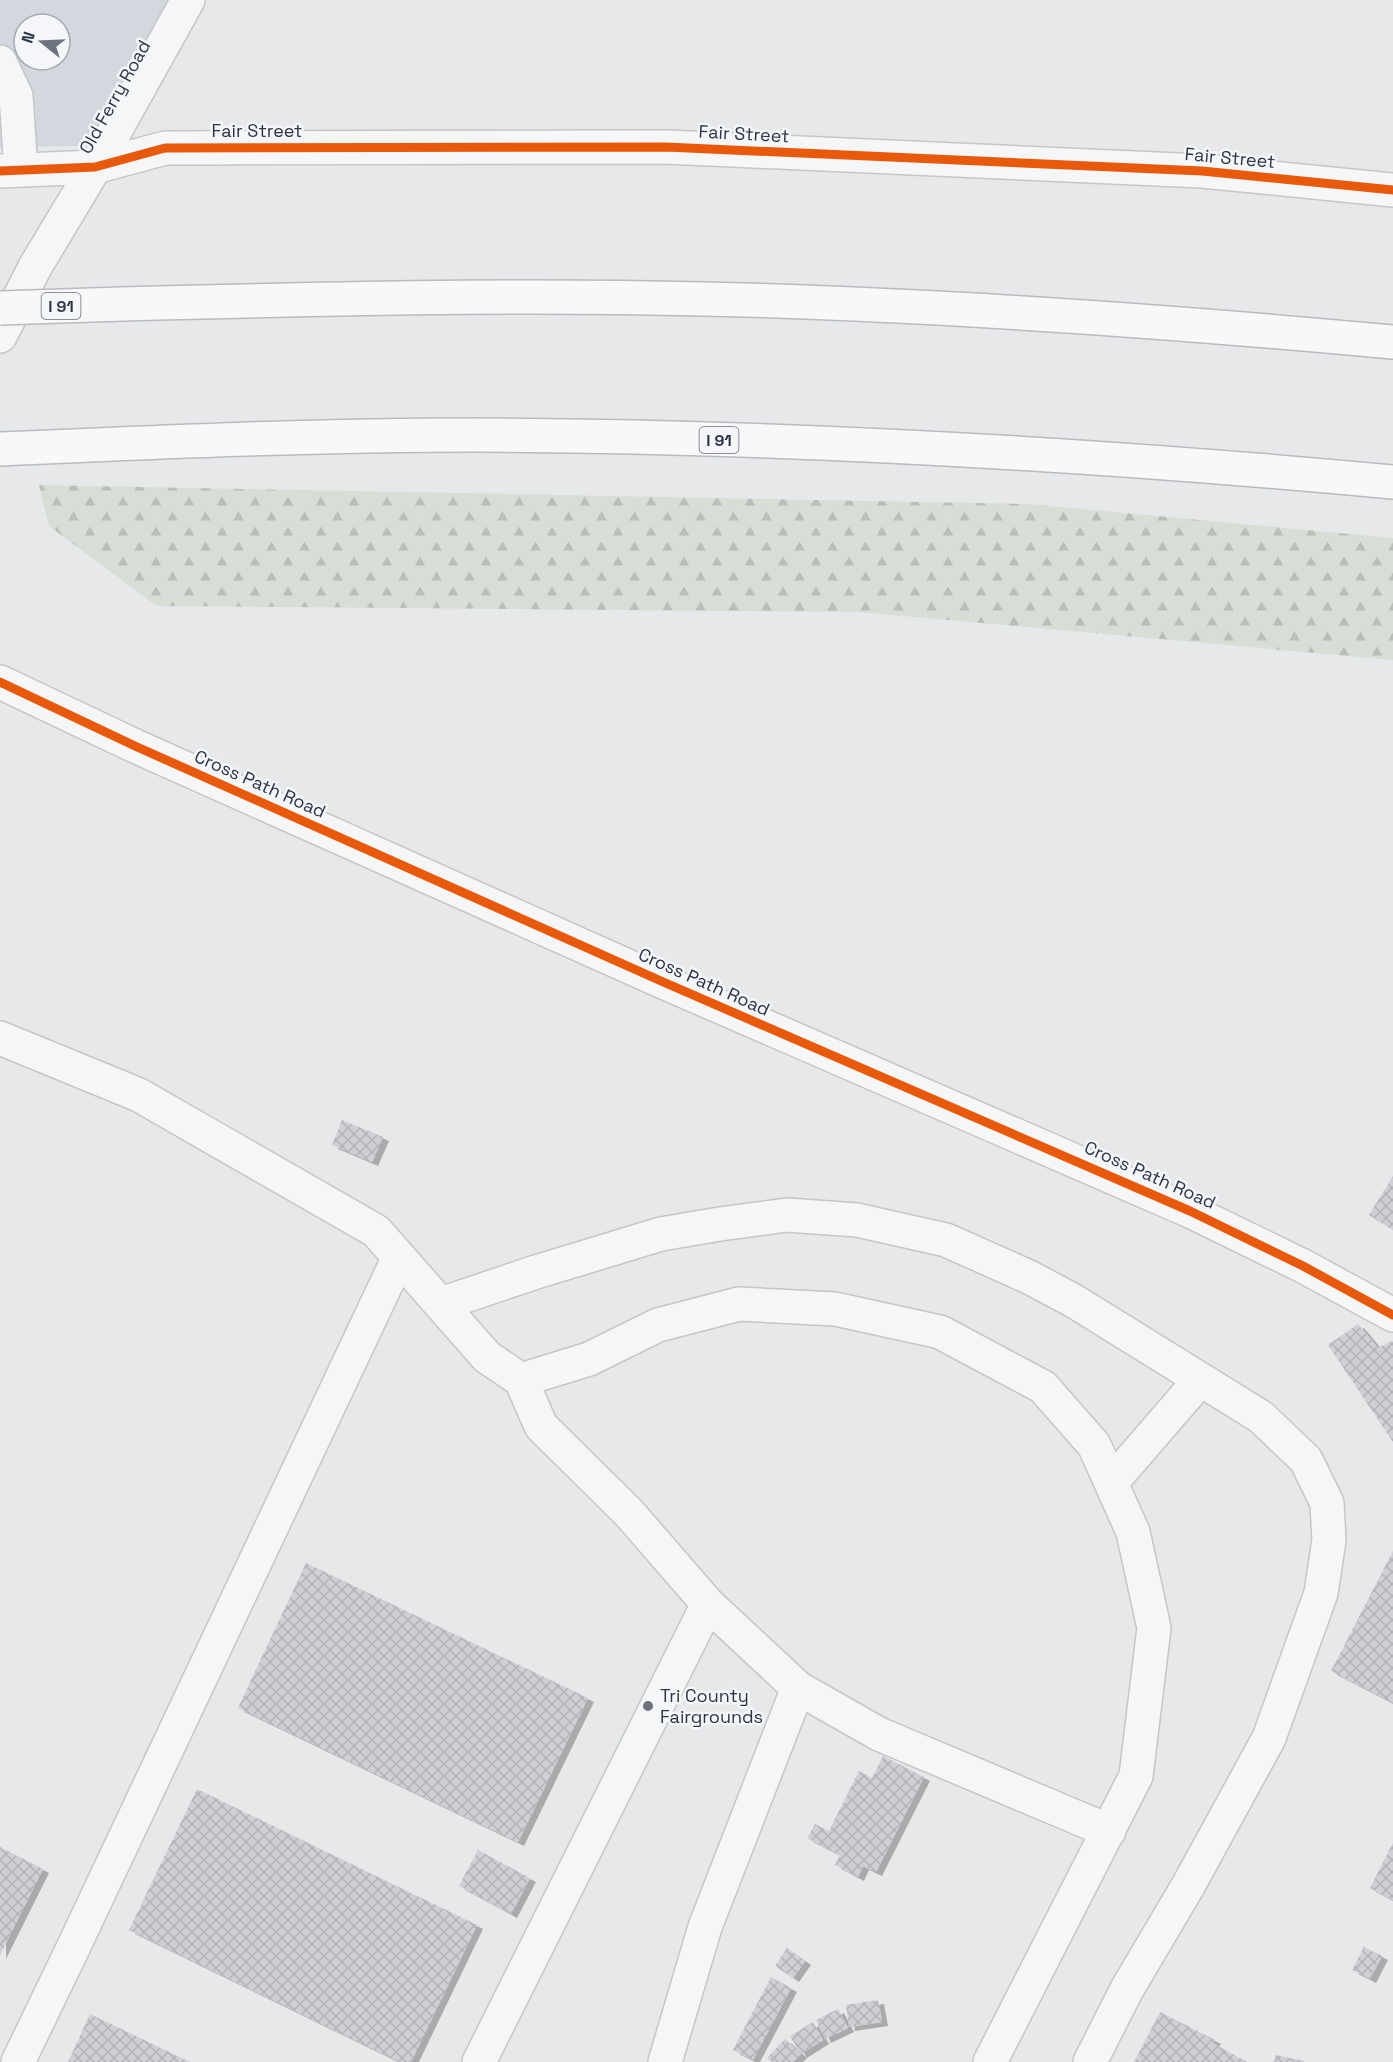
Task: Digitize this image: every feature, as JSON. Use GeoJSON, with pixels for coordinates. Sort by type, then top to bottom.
{"type":"FeatureCollection","features":[{"type":"Feature","properties":{"kind":"highway","name":"I 91"},"geometry":{"type":"LineString","coordinates":[[0,308],[345,299],[577,297],[819,302],[1161,323],[1393,342]]}},
{"type":"Feature","properties":{"kind":"highway","name":"I 91"},"geometry":{"type":"LineString","coordinates":[[0,449],[348,437],[475,435],[606,437],[751,441],[1000,453],[1246,469],[1393,482]]}},
{"type":"Feature","properties":{"kind":"street","name":"Old Ferry Road"},"geometry":{"type":"LineString","coordinates":[[0,336],[35,267],[188,0]]}},
{"type":"Feature","properties":{"kind":"street"},"geometry":{"type":"LineString","coordinates":[[0,62],[16,96],[10,171],[94,167]]}},
{"type":"Feature","properties":{"kind":"street","name":"Fair Street"},"geometry":{"type":"LineString","coordinates":[[94,167],[165,148],[666,147],[1202,171],[1393,190]]}},
{"type":"Feature","properties":{"kind":"street","name":"Cross Path Road"},"geometry":{"type":"LineString","coordinates":[[0,682],[135,746],[661,981],[1190,1211],[1303,1266],[1393,1315]]}},
{"type":"Feature","properties":{"kind":"street"},"geometry":{"type":"LineString","coordinates":[[0,1038],[139,1095],[376,1232],[487,1357],[520,1380],[541,1426],[629,1514],[708,1604],[798,1688],[879,1734],[1108,1831]]}},
{"type":"Feature","properties":{"kind":"street"},"geometry":{"type":"LineString","coordinates":[[441,1304],[661,1234],[787,1215],[857,1220],[946,1240],[1074,1301],[1261,1417],[1306,1460],[1327,1503],[1329,1540],[1321,1593],[1269,1738],[1188,1886],[1126,1989],[1090,2062]]}},
{"type":"Feature","properties":{"kind":"street"},"geometry":{"type":"LineString","coordinates":[[18,2062],[399,1257]]}},
{"type":"Feature","properties":{"kind":"street"},"geometry":{"type":"LineString","coordinates":[[520,1380],[589,1359],[658,1325],[739,1304],[834,1309],[940,1332],[1043,1387],[1094,1445],[1133,1532],[1154,1628],[1136,1776],[990,2062]]}},
{"type":"Feature","properties":{"kind":"street"},"geometry":{"type":"LineString","coordinates":[[1111,1483],[1200,1380]]}},
{"type":"Feature","properties":{"kind":"street"},"geometry":{"type":"LineString","coordinates":[[479,2062],[708,1604]]}},
{"type":"Feature","properties":{"kind":"street"},"geometry":{"type":"LineString","coordinates":[[665,2062],[705,1927],[798,1688]]}},
{"type":"Feature","properties":{"kind":"shaded area"},"geometry":{"type":"Polygon","coordinates":[[[0,0],[171,0],[97,130],[77,146],[0,147],[0,0]]]}},
{"type":"Feature","properties":{"kind":"green space"},"geometry":{"type":"Polygon","coordinates":[[[39,485],[1028,504],[1393,538],[1393,660],[859,612],[157,606],[49,526],[39,485]]]}},
{"type":"Feature","properties":{"kind":"building"},"geometry":{"type":"Polygon","coordinates":[[[342,1120],[383,1137],[372,1162],[332,1145],[342,1120]]]}},
{"type":"Feature","properties":{"kind":"building"},"geometry":{"type":"Polygon","coordinates":[[[1393,1176],[1393,1230],[1369,1215],[1393,1176]]]}},
{"type":"Feature","properties":{"kind":"building"},"geometry":{"type":"Polygon","coordinates":[[[1358,1324],[1378,1348],[1393,1342],[1393,1442],[1328,1345],[1358,1324]]]}},
{"type":"Feature","properties":{"kind":"building"},"geometry":{"type":"Polygon","coordinates":[[[1393,1551],[1393,1703],[1331,1671],[1393,1551]]]}},
{"type":"Feature","properties":{"kind":"building"},"geometry":{"type":"Polygon","coordinates":[[[306,1563],[588,1698],[518,1842],[238,1708],[306,1563]]]}},
{"type":"Feature","properties":{"kind":"building"},"geometry":{"type":"Polygon","coordinates":[[[883,1756],[924,1777],[876,1872],[863,1866],[858,1877],[835,1865],[840,1855],[807,1838],[815,1824],[829,1831],[859,1771],[872,1778],[883,1756]]]}},
{"type":"Feature","properties":{"kind":"building"},"geometry":{"type":"Polygon","coordinates":[[[197,1789],[477,1925],[411,2062],[400,2062],[129,1930],[197,1789]]]}},
{"type":"Feature","properties":{"kind":"building"},"geometry":{"type":"Polygon","coordinates":[[[1393,1843],[1393,1900],[1370,1888],[1393,1843]]]}},
{"type":"Feature","properties":{"kind":"building"},"geometry":{"type":"Polygon","coordinates":[[[0,1847],[43,1869],[0,1955],[0,1847]]]}},
{"type":"Feature","properties":{"kind":"building"},"geometry":{"type":"Polygon","coordinates":[[[478,1850],[530,1878],[511,1914],[459,1886],[478,1850]]]}},
{"type":"Feature","properties":{"kind":"building"},"geometry":{"type":"Polygon","coordinates":[[[1364,1947],[1382,1956],[1370,1979],[1352,1970],[1364,1947]]]}},
{"type":"Feature","properties":{"kind":"building"},"geometry":{"type":"Polygon","coordinates":[[[787,1948],[805,1961],[793,1978],[775,1966],[787,1948]]]}},
{"type":"Feature","properties":{"kind":"building"},"geometry":{"type":"Polygon","coordinates":[[[771,1977],[791,1988],[753,2060],[733,2050],[771,1977]]]}},
{"type":"Feature","properties":{"kind":"building"},"geometry":{"type":"Polygon","coordinates":[[[878,2000],[882,2022],[849,2027],[846,2005],[878,2000]]]}},
{"type":"Feature","properties":{"kind":"building"},"geometry":{"type":"Polygon","coordinates":[[[838,2009],[848,2028],[825,2039],[816,2020],[838,2009]]]}},
{"type":"Feature","properties":{"kind":"building"},"geometry":{"type":"Polygon","coordinates":[[[1160,2012],[1215,2040],[1213,2043],[1247,2062],[1134,2062],[1160,2012]]]}},
{"type":"Feature","properties":{"kind":"building"},"geometry":{"type":"Polygon","coordinates":[[[90,2014],[190,2062],[68,2062],[90,2014]]]}},
{"type":"Feature","properties":{"kind":"building"},"geometry":{"type":"Polygon","coordinates":[[[813,2022],[823,2040],[801,2054],[790,2036],[813,2022]]]}},
{"type":"Feature","properties":{"kind":"building"},"geometry":{"type":"Polygon","coordinates":[[[785,2039],[801,2054],[793,2062],[772,2062],[767,2058],[785,2039]]]}},
{"type":"Feature","properties":{"kind":"building"},"geometry":{"type":"Polygon","coordinates":[[[1276,2055],[1304,2061],[1304,2062],[1274,2062],[1276,2055]]]}},
{"type":"Feature","properties":{"kind":"cycle path"},"geometry":{"type":"LineString","coordinates":[[0,171],[95,167],[165,148],[666,147],[1202,171],[1393,190]]}},
{"type":"Feature","properties":{"kind":"cycle path"},"geometry":{"type":"LineString","coordinates":[[0,682],[135,746],[661,981],[1190,1211],[1303,1266],[1393,1315]]}},
{"type":"Feature","properties":{"kind":"place","name":"Tri County Fairgrounds"},"geometry":{"type":"Point","coordinates":[648,1706]}}]}
